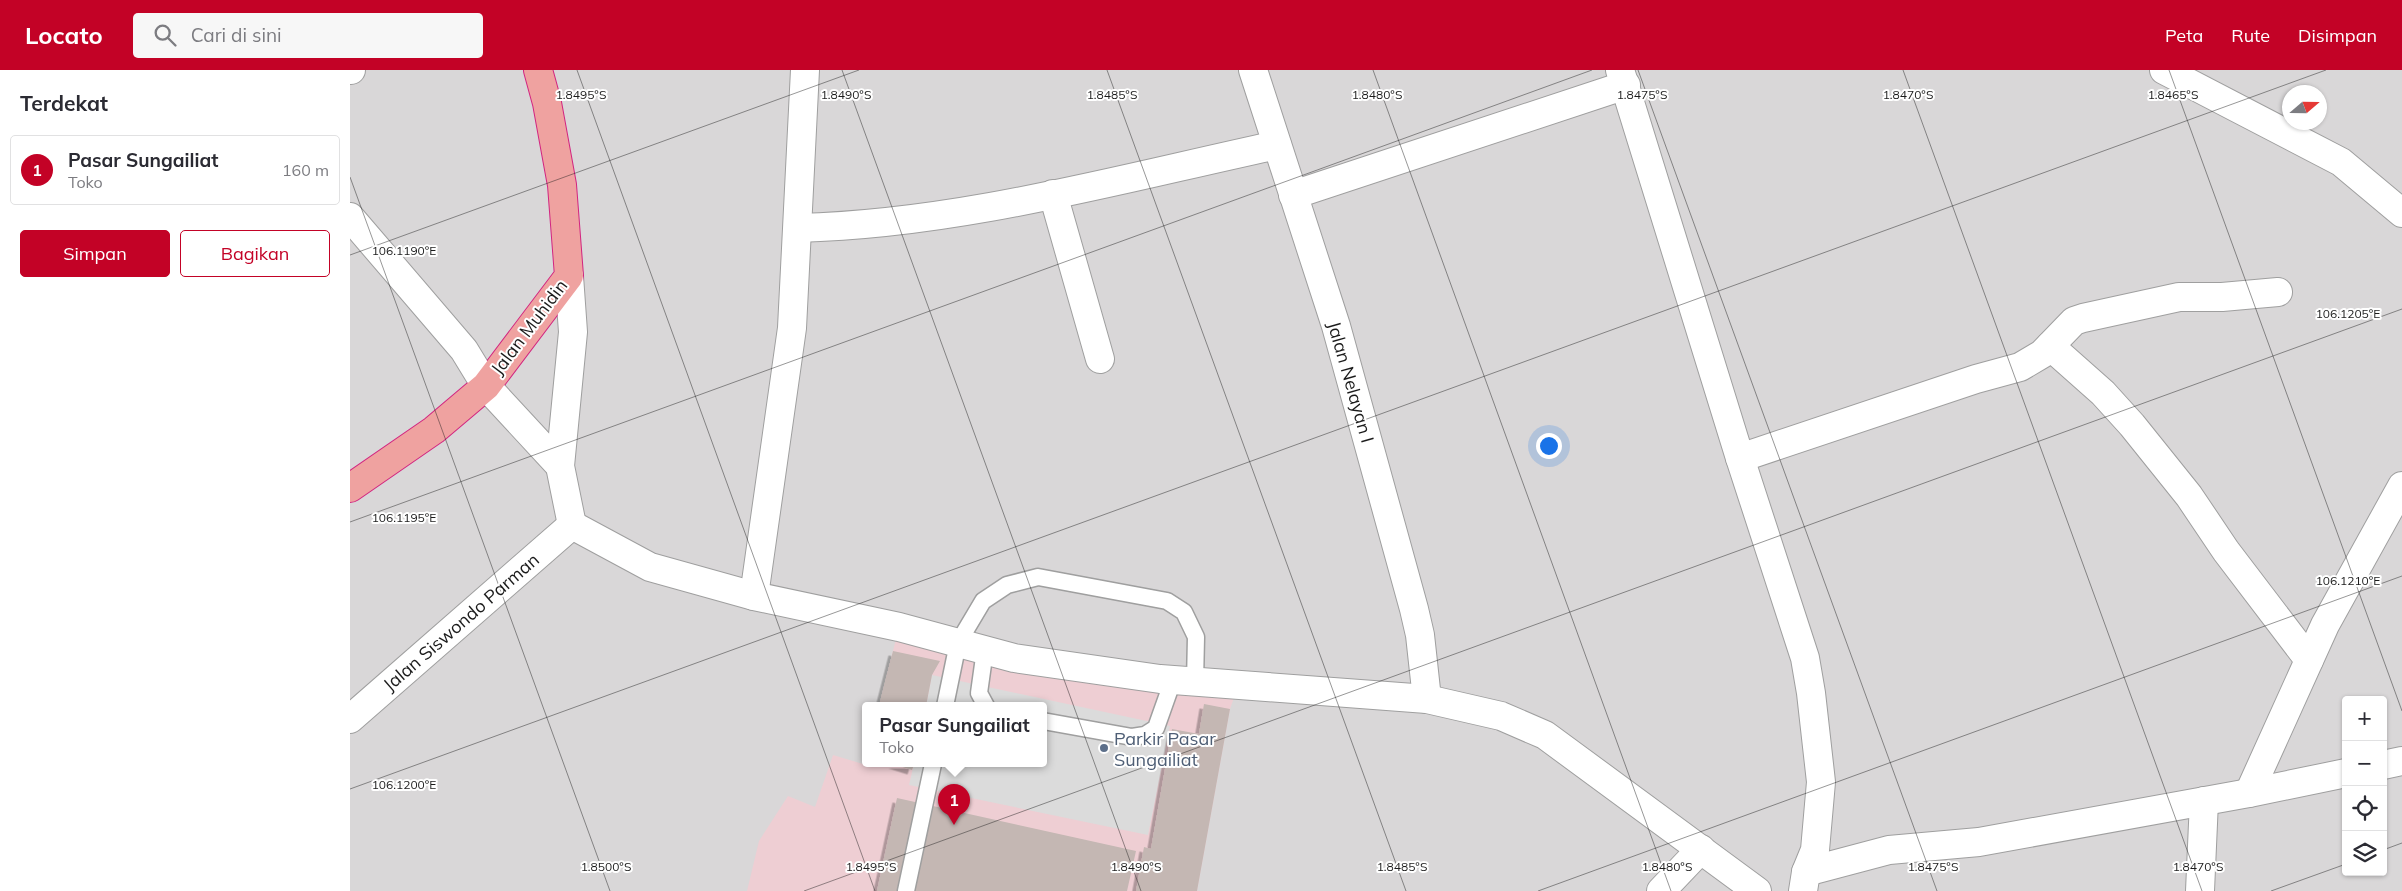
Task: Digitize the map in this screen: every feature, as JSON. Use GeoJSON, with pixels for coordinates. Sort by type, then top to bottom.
{"type":"FeatureCollection","features":[{"type":"Feature","properties":{"kind":"highway","name":"Jalan Muhidin"},"geometry":{"type":"LineString","coordinates":[[350,488],[434,430],[486,386],[568,276],[562,185],[547,103],[538,70]]}},
{"type":"Feature","properties":{"kind":"street"},"geometry":{"type":"LineString","coordinates":[[754,596],[792,328],[805,70]]}},
{"type":"Feature","properties":{"kind":"street","name":"Jalan Nelayan I"},"geometry":{"type":"LineString","coordinates":[[1253,70],[1336,326],[1421,647],[1426,699]]}},
{"type":"Feature","properties":{"kind":"street"},"geometry":{"type":"LineString","coordinates":[[2164,70],[2341,162],[2402,213]]}},
{"type":"Feature","properties":{"kind":"street"},"geometry":{"type":"LineString","coordinates":[[1293,196],[1623,78],[1740,458],[1805,658],[1821,782],[1815,850],[1804,882]]}},
{"type":"Feature","properties":{"kind":"street"},"geometry":{"type":"LineString","coordinates":[[798,228],[852,227],[993,207],[1277,145]]}},
{"type":"Feature","properties":{"kind":"street"},"geometry":{"type":"LineString","coordinates":[[1053,194],[1100,359]]}},
{"type":"Feature","properties":{"kind":"street"},"geometry":{"type":"LineString","coordinates":[[350,217],[464,350],[486,386],[560,466]]}},
{"type":"Feature","properties":{"kind":"street"},"geometry":{"type":"LineString","coordinates":[[568,276],[573,332],[560,466],[572,525],[650,567],[754,596],[899,627],[1014,658],[1184,681],[1426,699],[1501,716],[1545,735],[1757,891]]}},
{"type":"Feature","properties":{"kind":"street"},"geometry":{"type":"LineString","coordinates":[[1740,458],[1976,379],[2020,367],[2037,357],[2050,346],[2074,321],[2159,300],[2278,292]]}},
{"type":"Feature","properties":{"kind":"street"},"geometry":{"type":"LineString","coordinates":[[2050,346],[2103,393],[2190,496],[2226,551],[2309,660]]}},
{"type":"Feature","properties":{"kind":"street"},"geometry":{"type":"LineString","coordinates":[[2250,793],[2325,625],[2402,486]]}},
{"type":"Feature","properties":{"kind":"street","name":"Jalan Siswondo Parman"},"geometry":{"type":"LineString","coordinates":[[350,719],[572,525]]}},
{"type":"Feature","properties":{"kind":"street"},"geometry":{"type":"LineString","coordinates":[[2387,764],[2402,761]]}},
{"type":"Feature","properties":{"kind":"street"},"geometry":{"type":"LineString","coordinates":[[1804,882],[1889,850],[1979,842],[2250,793],[2342,774]]}},
{"type":"Feature","properties":{"kind":"street"},"geometry":{"type":"LineString","coordinates":[[2200,891],[2204,801]]}},
{"type":"Feature","properties":{"kind":"street"},"geometry":{"type":"LineString","coordinates":[[1661,891],[1701,849]]}},
{"type":"Feature","properties":{"kind":"lane"},"geometry":{"type":"LineString","coordinates":[[946,702],[958,642],[983,601],[1007,585],[1038,577],[1084,584],[1167,601],[1184,612],[1196,637],[1184,681],[1156,728],[1145,735],[1132,737],[1047,722]]}},
{"type":"Feature","properties":{"kind":"lane"},"geometry":{"type":"LineString","coordinates":[[984,702],[979,693],[985,650]]}},
{"type":"Feature","properties":{"kind":"lane"},"geometry":{"type":"LineString","coordinates":[[906,891],[932,767]]}},
{"type":"Feature","properties":{"kind":"shaded area"},"geometry":{"type":"Polygon","coordinates":[[[350,70],[2402,70],[2402,891],[350,891],[350,70]]]}},
{"type":"Feature","properties":{"kind":"shaded area"},"geometry":{"type":"Polygon","coordinates":[[[899,627],[1239,683],[1230,709],[1197,891],[747,891],[759,841],[788,796],[815,807],[833,755],[862,764],[862,767],[1047,767],[1047,702],[880,702],[899,627]]]}},
{"type":"Feature","properties":{"kind":"shaded area","name":"Parkir Pasar Sungailiat"},"geometry":{"type":"Polygon","coordinates":[[[932,675],[1170,726],[1148,835],[909,785],[913,767],[1047,767],[1047,702],[927,702],[932,675]]]}},
{"type":"Feature","properties":{"kind":"building"},"geometry":{"type":"Polygon","coordinates":[[[893,651],[940,661],[932,675],[927,702],[880,702],[893,651]]]}},
{"type":"Feature","properties":{"kind":"building"},"geometry":{"type":"Polygon","coordinates":[[[1204,704],[1230,709],[1197,891],[1136,891],[1144,847],[1151,849],[1172,729],[1199,734],[1204,704]]]}},
{"type":"Feature","properties":{"kind":"building"},"geometry":{"type":"Polygon","coordinates":[[[902,767],[913,767],[912,770],[902,767]]]}},
{"type":"Feature","properties":{"kind":"building"},"geometry":{"type":"Polygon","coordinates":[[[897,798],[1136,851],[1127,891],[877,891],[897,798]]]}},
{"type":"Feature","properties":{"kind":"place","name":"Parkir Pasar Sungailiat"},"geometry":{"type":"Point","coordinates":[1104,748]}},
{"type":"Feature","properties":{"kind":"place","name":"Pasar Sungailiat"},"geometry":{"type":"Point","coordinates":[954,825]}}]}
